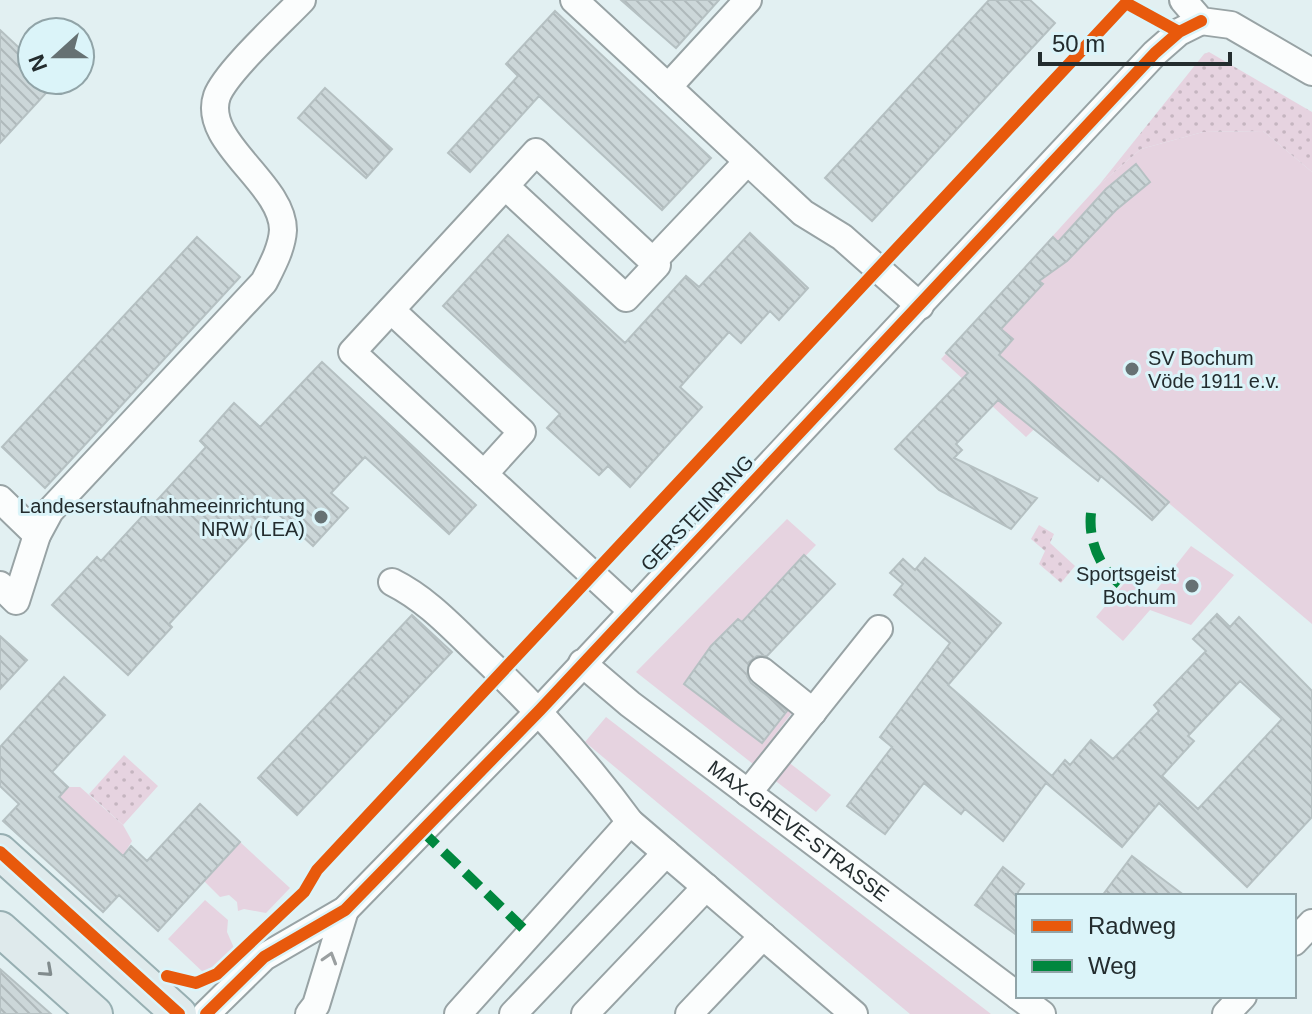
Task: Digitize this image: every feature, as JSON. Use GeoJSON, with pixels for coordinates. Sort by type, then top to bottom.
{"type":"FeatureCollection","features":[{"type":"Feature","properties":{"kind":"main road"},"geometry":{"type":"LineString","coordinates":[[0,852],[179,1014]]}},
{"type":"Feature","properties":{"kind":"main road"},"geometry":{"type":"LineString","coordinates":[[0,929],[95,1014]]}},
{"type":"Feature","properties":{"kind":"street"},"geometry":{"type":"LineString","coordinates":[[0,585],[16,601],[37,535],[50,511],[264,282],[278,253],[283,229],[274,201],[226,140],[218,121],[216,97],[232,74],[302,0]]}},
{"type":"Feature","properties":{"kind":"street"},"geometry":{"type":"LineString","coordinates":[[574,0],[803,213],[842,237],[920,306]]}},
{"type":"Feature","properties":{"kind":"street"},"geometry":{"type":"LineString","coordinates":[[668,87],[748,0]]}},
{"type":"Feature","properties":{"kind":"street"},"geometry":{"type":"LineString","coordinates":[[1183,0],[1201,21],[1231,25],[1312,72]]}},
{"type":"Feature","properties":{"kind":"street","name":"GERSTEINRING"},"geometry":{"type":"LineString","coordinates":[[206,1014],[264,957],[345,910],[540,710],[1155,53],[1179,32],[1201,21]]}},
{"type":"Feature","properties":{"kind":"street"},"geometry":{"type":"LineString","coordinates":[[505,186],[626,298],[657,265],[536,152],[352,352],[631,610]]}},
{"type":"Feature","properties":{"kind":"street"},"geometry":{"type":"LineString","coordinates":[[653,261],[747,162]]}},
{"type":"Feature","properties":{"kind":"street"},"geometry":{"type":"LineString","coordinates":[[391,310],[522,432],[484,474]]}},
{"type":"Feature","properties":{"kind":"street"},"geometry":{"type":"LineString","coordinates":[[0,499],[37,535]]}},
{"type":"Feature","properties":{"kind":"street"},"geometry":{"type":"LineString","coordinates":[[392,582],[419,596],[540,710],[587,763],[630,822],[854,1014]]}},
{"type":"Feature","properties":{"kind":"street"},"geometry":{"type":"LineString","coordinates":[[748,793],[879,629]]}},
{"type":"Feature","properties":{"kind":"street","name":"MAX-GREVE-STRASSE"},"geometry":{"type":"LineString","coordinates":[[582,663],[748,793],[1016,994]]}},
{"type":"Feature","properties":{"kind":"street"},"geometry":{"type":"LineString","coordinates":[[762,671],[813,712]]}},
{"type":"Feature","properties":{"kind":"street"},"geometry":{"type":"LineString","coordinates":[[458,1014],[630,822]]}},
{"type":"Feature","properties":{"kind":"street"},"geometry":{"type":"LineString","coordinates":[[513,1014],[666,853]]}},
{"type":"Feature","properties":{"kind":"street"},"geometry":{"type":"LineString","coordinates":[[585,1014],[706,887]]}},
{"type":"Feature","properties":{"kind":"street","name":"GERSTEINRING"},"geometry":{"type":"LineString","coordinates":[[309,1014],[316,1005],[345,910]]}},
{"type":"Feature","properties":{"kind":"street"},"geometry":{"type":"LineString","coordinates":[[1296,940],[1312,923]]}},
{"type":"Feature","properties":{"kind":"street"},"geometry":{"type":"LineString","coordinates":[[689,1014],[763,936]]}},
{"type":"Feature","properties":{"kind":"street","name":"MAX-GREVE-STRASSE"},"geometry":{"type":"LineString","coordinates":[[1021,998],[1042,1014]]}},
{"type":"Feature","properties":{"kind":"street"},"geometry":{"type":"LineString","coordinates":[[1226,1014],[1241,998]]}},
{"type":"Feature","properties":{"kind":"shaded area"},"geometry":{"type":"Polygon","coordinates":[[[1209,52],[1312,112],[1312,172],[1263,131],[1203,132],[1141,149],[1099,185],[1204,54],[1209,52]]]}},
{"type":"Feature","properties":{"kind":"shaded area","name":"SV Bochum Vöde 1911 e.v."},"geometry":{"type":"Polygon","coordinates":[[[1263,131],[1312,172],[1312,624],[1056,408],[1026,437],[941,359],[1099,185],[1141,149],[1203,132],[1263,131]]]}},
{"type":"Feature","properties":{"kind":"shaded area"},"geometry":{"type":"Polygon","coordinates":[[[787,519],[816,545],[742,622],[738,619],[710,647],[684,683],[762,743],[790,707],[794,710],[753,764],[636,672],[787,519]]]}},
{"type":"Feature","properties":{"kind":"shaded area"},"geometry":{"type":"Polygon","coordinates":[[[1039,525],[1054,534],[1050,543],[1075,566],[1061,583],[1039,564],[1045,551],[1031,539],[1039,525]]]}},
{"type":"Feature","properties":{"kind":"shaded area","name":"Sportsgeist Bochum"},"geometry":{"type":"Polygon","coordinates":[[[1191,546],[1234,575],[1191,625],[1150,610],[1123,641],[1096,617],[1128,579],[1150,598],[1191,546]]]}},
{"type":"Feature","properties":{"kind":"shaded area"},"geometry":{"type":"Polygon","coordinates":[[[606,717],[991,1014],[910,1014],[585,742],[606,717]]]}},
{"type":"Feature","properties":{"kind":"shaded area"},"geometry":{"type":"Polygon","coordinates":[[[124,755],[158,786],[123,825],[89,794],[124,755]]]}},
{"type":"Feature","properties":{"kind":"shaded area"},"geometry":{"type":"Polygon","coordinates":[[[787,761],[831,795],[816,812],[773,779],[787,761]]]}},
{"type":"Feature","properties":{"kind":"shaded area"},"geometry":{"type":"Polygon","coordinates":[[[68,787],[80,787],[123,825],[132,841],[123,856],[59,797],[68,787]]]}},
{"type":"Feature","properties":{"kind":"shaded area"},"geometry":{"type":"Polygon","coordinates":[[[240,842],[290,888],[266,913],[244,909],[238,911],[237,902],[229,895],[220,897],[204,881],[240,842]]]}},
{"type":"Feature","properties":{"kind":"shaded area"},"geometry":{"type":"Polygon","coordinates":[[[205,900],[228,920],[227,932],[234,948],[205,974],[168,939],[205,900]]]}},
{"type":"Feature","properties":{"kind":"building"},"geometry":{"type":"Polygon","coordinates":[[[621,0],[719,0],[676,48],[621,0]]]}},
{"type":"Feature","properties":{"kind":"building"},"geometry":{"type":"Polygon","coordinates":[[[989,0],[1030,0],[1055,23],[872,221],[825,178],[989,0]]]}},
{"type":"Feature","properties":{"kind":"building"},"geometry":{"type":"Polygon","coordinates":[[[555,11],[711,158],[662,210],[539,96],[470,172],[448,153],[518,76],[506,64],[555,11]]]}},
{"type":"Feature","properties":{"kind":"building"},"geometry":{"type":"Polygon","coordinates":[[[0,30],[16,45],[16,96],[43,96],[0,143],[0,30]]]}},
{"type":"Feature","properties":{"kind":"building"},"geometry":{"type":"Polygon","coordinates":[[[325,88],[392,149],[366,178],[298,118],[325,88]]]}},
{"type":"Feature","properties":{"kind":"building"},"geometry":{"type":"Polygon","coordinates":[[[1136,164],[1150,182],[1116,210],[1067,261],[1039,281],[1043,284],[1001,329],[1013,339],[999,355],[1169,502],[1152,520],[1101,476],[1098,481],[998,400],[956,444],[962,450],[954,458],[1037,498],[1011,529],[939,490],[895,449],[968,373],[946,353],[1053,237],[1058,242],[1106,189],[1136,164]]]}},
{"type":"Feature","properties":{"kind":"building"},"geometry":{"type":"Polygon","coordinates":[[[750,233],[808,288],[779,320],[770,311],[741,343],[729,332],[680,387],[702,407],[630,487],[608,466],[599,475],[547,428],[560,414],[443,306],[508,235],[625,343],[686,276],[699,287],[750,233]]]}},
{"type":"Feature","properties":{"kind":"building"},"geometry":{"type":"Polygon","coordinates":[[[197,237],[240,277],[45,488],[2,447],[197,237]]]}},
{"type":"Feature","properties":{"kind":"building"},"geometry":{"type":"Polygon","coordinates":[[[322,362],[476,505],[449,534],[365,457],[331,493],[348,508],[313,546],[274,510],[169,624],[172,627],[128,675],[52,605],[97,557],[101,561],[206,447],[200,441],[234,403],[260,427],[322,362]]]}},
{"type":"Feature","properties":{"kind":"building"},"geometry":{"type":"Polygon","coordinates":[[[804,555],[835,584],[767,656],[757,656],[749,662],[747,676],[751,683],[787,711],[762,743],[684,684],[711,646],[738,619],[742,622],[804,555]]]}},
{"type":"Feature","properties":{"kind":"building"},"geometry":{"type":"Polygon","coordinates":[[[925,558],[1001,623],[948,685],[1052,776],[1065,760],[1070,765],[1091,740],[1113,759],[1159,711],[1154,705],[1206,651],[1193,639],[1217,614],[1230,627],[1239,617],[1312,691],[1312,817],[1247,887],[1159,803],[1122,847],[1046,783],[1003,841],[965,809],[961,814],[924,783],[885,834],[847,806],[892,747],[880,737],[950,643],[894,595],[903,584],[890,573],[903,559],[915,570],[925,558]],[[1240,681],[1188,736],[1194,741],[1162,776],[1198,809],[1282,719],[1240,681]]]}},
{"type":"Feature","properties":{"kind":"building"},"geometry":{"type":"Polygon","coordinates":[[[412,615],[452,652],[297,815],[258,778],[412,615]]]}},
{"type":"Feature","properties":{"kind":"building"},"geometry":{"type":"Polygon","coordinates":[[[0,636],[27,660],[0,689],[0,636]]]}},
{"type":"Feature","properties":{"kind":"building"},"geometry":{"type":"Polygon","coordinates":[[[64,677],[105,715],[52,772],[68,787],[59,797],[123,856],[131,846],[147,861],[200,804],[240,842],[158,931],[119,895],[103,912],[3,821],[19,804],[0,786],[0,747],[64,677]]]}},
{"type":"Feature","properties":{"kind":"building"},"geometry":{"type":"Polygon","coordinates":[[[1132,856],[1182,894],[1104,894],[1132,856]]]}},
{"type":"Feature","properties":{"kind":"building"},"geometry":{"type":"Polygon","coordinates":[[[1003,867],[1024,884],[1016,894],[1016,935],[975,905],[1003,867]]]}},
{"type":"Feature","properties":{"kind":"building"},"geometry":{"type":"Polygon","coordinates":[[[0,969],[51,1014],[0,1014],[0,969]]]}},
{"type":"Feature","properties":{"kind":"marked path"},"geometry":{"type":"LineString","coordinates":[[1091,513],[1091,534],[1097,554],[1107,571],[1122,586]]}},
{"type":"Feature","properties":{"kind":"marked path"},"geometry":{"type":"LineString","coordinates":[[422,831],[529,934]]}},
{"type":"Feature","properties":{"kind":"cycle path"},"geometry":{"type":"LineString","coordinates":[[167,976],[196,983],[217,974],[304,892],[317,870],[1126,3],[1179,32]]}},
{"type":"Feature","properties":{"kind":"cycle path"},"geometry":{"type":"LineString","coordinates":[[206,1014],[264,957],[345,910],[540,710],[1155,53],[1179,32],[1201,21]]}},
{"type":"Feature","properties":{"kind":"cycle path"},"geometry":{"type":"LineString","coordinates":[[0,852],[179,1014]]}},
{"type":"Feature","properties":{"kind":"place","name":"SV Bochum Vöde 1911 e.v."},"geometry":{"type":"Point","coordinates":[1132,369]}},
{"type":"Feature","properties":{"kind":"place","name":"Landeserstaufnahmeeinrichtung NRW (LEA)"},"geometry":{"type":"Point","coordinates":[321,517]}},
{"type":"Feature","properties":{"kind":"place","name":"Sportsgeist Bochum"},"geometry":{"type":"Point","coordinates":[1192,586]}}]}
